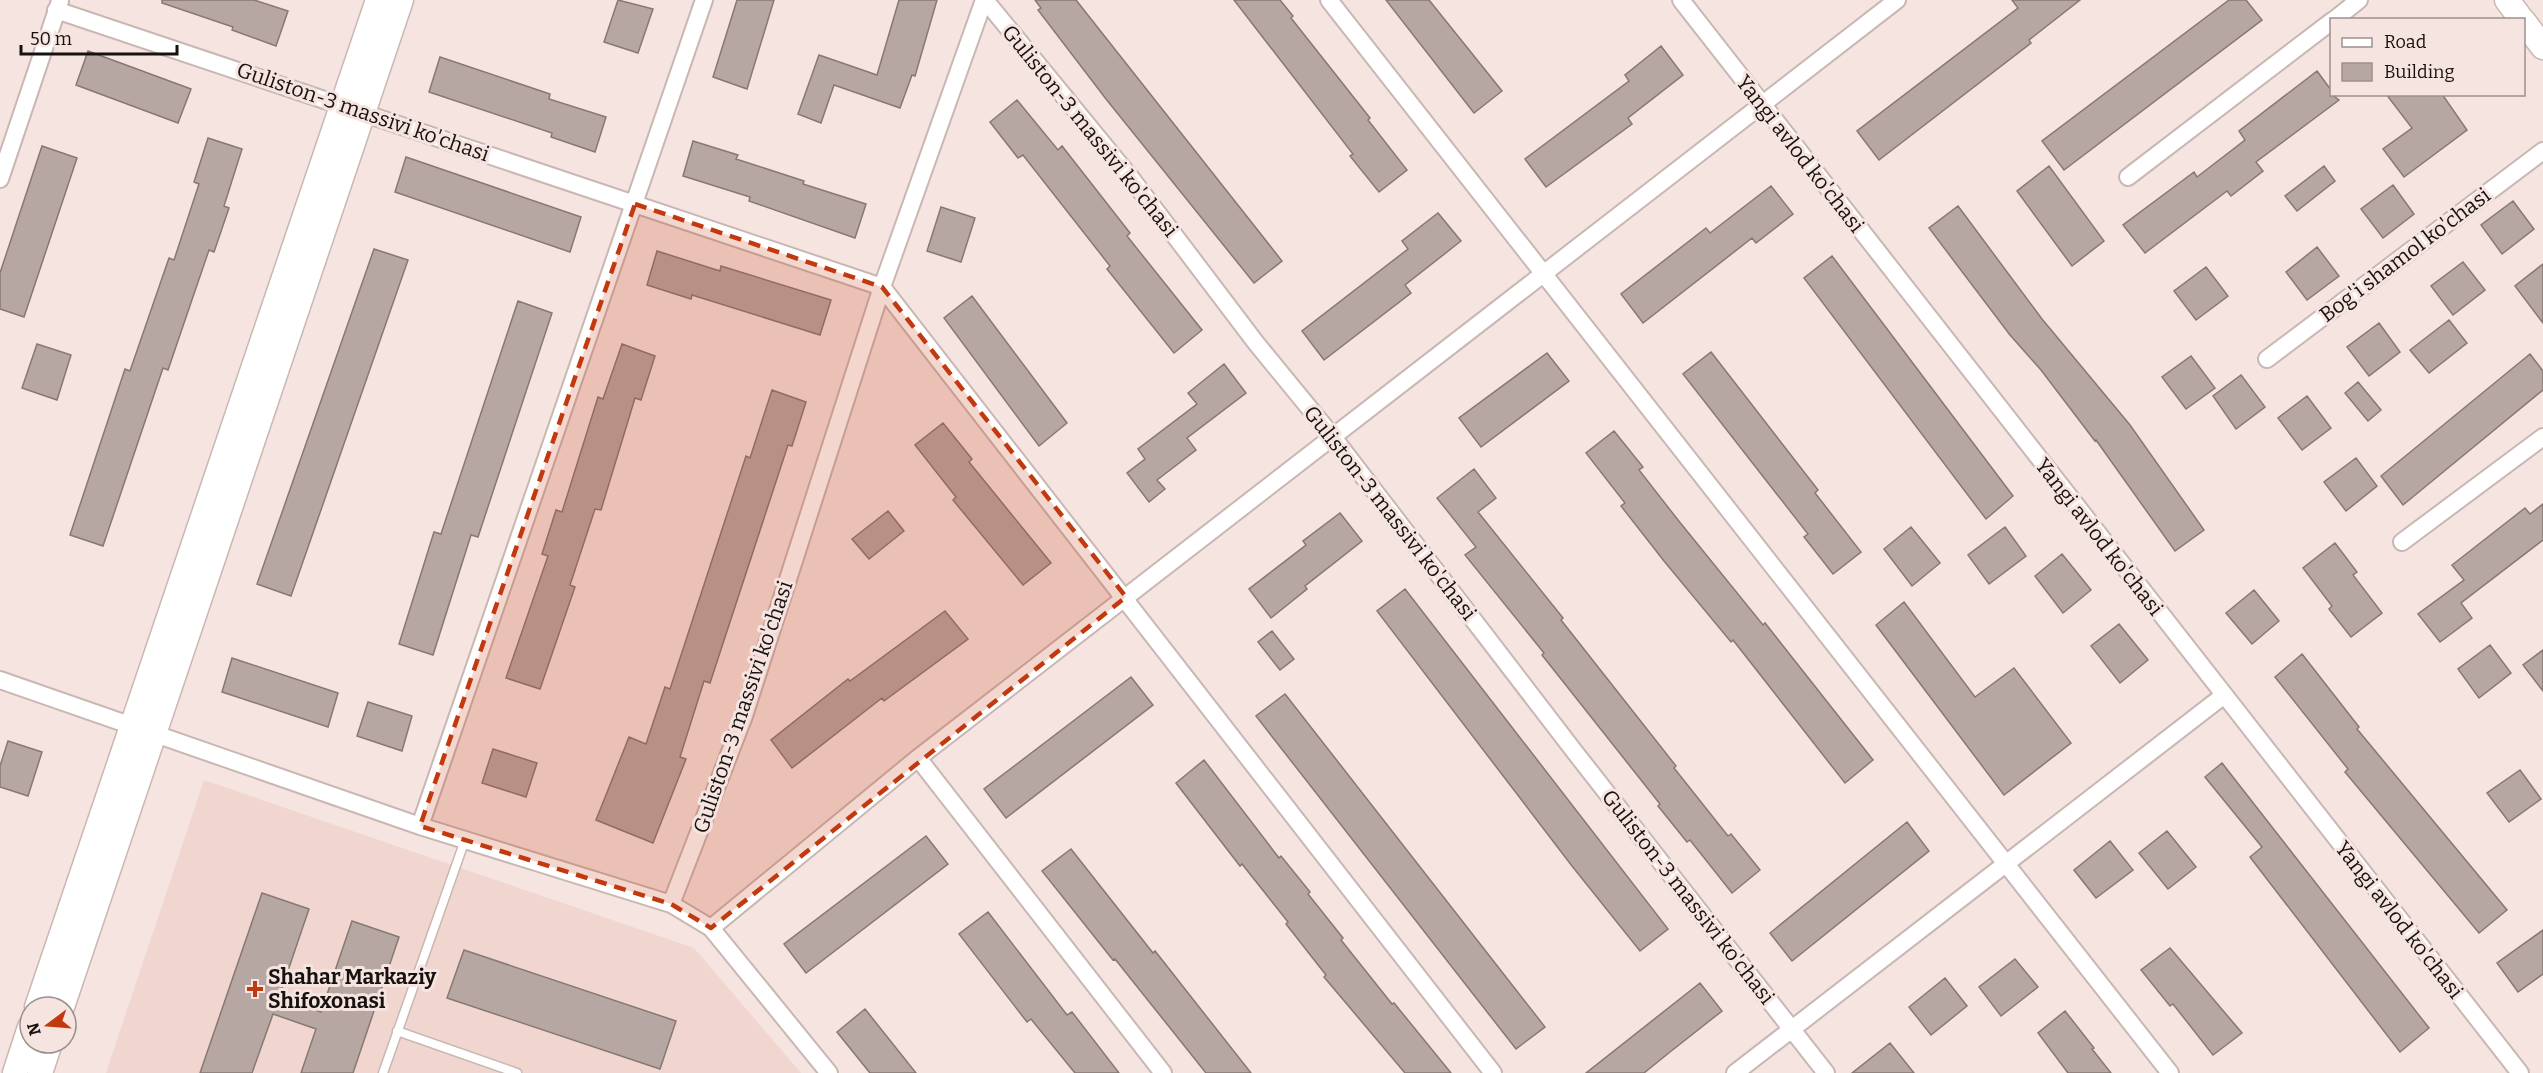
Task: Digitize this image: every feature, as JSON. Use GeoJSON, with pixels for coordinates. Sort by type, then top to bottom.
{"type":"FeatureCollection","features":[{"type":"Feature","properties":{"kind":"street"},"geometry":{"type":"LineString","coordinates":[[66,995],[154,734],[353,109],[378,0]]}},
{"type":"Feature","properties":{"kind":"street"},"geometry":{"type":"LineString","coordinates":[[41,995],[131,726],[353,109],[401,0]]}},
{"type":"Feature","properties":{"kind":"street"},"geometry":{"type":"LineString","coordinates":[[420,826],[704,0]]}},
{"type":"Feature","properties":{"kind":"street","name":"Guliston-3 massivi ko'chasi"},"geometry":{"type":"LineString","coordinates":[[671,904],[744,716],[882,287],[984,0]]}},
{"type":"Feature","properties":{"kind":"street","name":"Guliston-3 massivi ko'chasi"},"geometry":{"type":"LineString","coordinates":[[984,0],[1131,178],[1256,343],[1333,437],[1574,751],[1826,1073]]}},
{"type":"Feature","properties":{"kind":"street"},"geometry":{"type":"LineString","coordinates":[[1329,0],[2170,1073]]}},
{"type":"Feature","properties":{"kind":"street","name":"Yangi avlod ko'chasi"},"geometry":{"type":"LineString","coordinates":[[1681,0],[1761,106],[2520,1073]]}},
{"type":"Feature","properties":{"kind":"street"},"geometry":{"type":"LineString","coordinates":[[711,928],[918,758],[1897,0]]}},
{"type":"Feature","properties":{"kind":"street"},"geometry":{"type":"LineString","coordinates":[[2336,18],[2360,0]]}},
{"type":"Feature","properties":{"kind":"street"},"geometry":{"type":"LineString","coordinates":[[2506,0],[2521,18]]}},
{"type":"Feature","properties":{"kind":"street"},"geometry":{"type":"LineString","coordinates":[[0,179],[58,5]]}},
{"type":"Feature","properties":{"kind":"street","name":"Guliston-3 massivi ko'chasi"},"geometry":{"type":"LineString","coordinates":[[58,5],[353,109],[882,287]]}},
{"type":"Feature","properties":{"kind":"street"},"geometry":{"type":"LineString","coordinates":[[2128,177],[2330,22]]}},
{"type":"Feature","properties":{"kind":"street"},"geometry":{"type":"LineString","coordinates":[[2525,24],[2543,47]]}},
{"type":"Feature","properties":{"kind":"street","name":"Bog'i shamol ko'chasi"},"geometry":{"type":"LineString","coordinates":[[2268,358],[2543,151]]}},
{"type":"Feature","properties":{"kind":"street"},"geometry":{"type":"LineString","coordinates":[[882,287],[1126,597],[1494,1073]]}},
{"type":"Feature","properties":{"kind":"street"},"geometry":{"type":"LineString","coordinates":[[2402,542],[2543,437]]}},
{"type":"Feature","properties":{"kind":"street"},"geometry":{"type":"LineString","coordinates":[[0,680],[420,826],[671,904],[711,928],[829,1073]]}},
{"type":"Feature","properties":{"kind":"street"},"geometry":{"type":"LineString","coordinates":[[1735,1073],[2223,696]]}},
{"type":"Feature","properties":{"kind":"street"},"geometry":{"type":"LineString","coordinates":[[918,758],[1163,1073]]}},
{"type":"Feature","properties":{"kind":"street"},"geometry":{"type":"LineString","coordinates":[[15,1073],[21,1055]]}},
{"type":"Feature","properties":{"kind":"street"},"geometry":{"type":"LineString","coordinates":[[40,1073],[46,1055]]}},
{"type":"Feature","properties":{"kind":"lane"},"geometry":{"type":"LineString","coordinates":[[383,1073],[465,840]]}},
{"type":"Feature","properties":{"kind":"lane"},"geometry":{"type":"LineString","coordinates":[[397,1031],[517,1073]]}},
{"type":"Feature","properties":{"kind":"highlighted area"},"geometry":{"type":"Polygon","coordinates":[[[635,204],[882,287],[1126,597],[711,928],[671,904],[420,826],[635,204]]]}},
{"type":"Feature","properties":{"kind":"shaded area"},"geometry":{"type":"Polygon","coordinates":[[[204,780],[694,948],[801,1073],[106,1073],[204,780]]]}},
{"type":"Feature","properties":{"kind":"building"},"geometry":{"type":"Polygon","coordinates":[[[162,0],[254,0],[288,11],[276,46],[232,30],[233,27],[162,3],[162,0]]]}},
{"type":"Feature","properties":{"kind":"building"},"geometry":{"type":"Polygon","coordinates":[[[618,0],[653,9],[638,53],[604,42],[618,0]]]}},
{"type":"Feature","properties":{"kind":"building"},"geometry":{"type":"Polygon","coordinates":[[[737,0],[774,0],[747,89],[713,77],[737,0]]]}},
{"type":"Feature","properties":{"kind":"building"},"geometry":{"type":"Polygon","coordinates":[[[899,0],[937,0],[915,76],[912,75],[900,108],[834,85],[821,123],[798,114],[819,55],[877,75],[899,0]]]}},
{"type":"Feature","properties":{"kind":"building"},"geometry":{"type":"Polygon","coordinates":[[[1035,0],[1076,0],[1282,261],[1254,283],[1106,99],[1038,10],[1041,8],[1035,0]]]}},
{"type":"Feature","properties":{"kind":"building"},"geometry":{"type":"Polygon","coordinates":[[[1234,0],[1280,0],[1293,16],[1291,18],[1370,118],[1368,120],[1407,170],[1379,192],[1350,156],[1353,154],[1234,0]]]}},
{"type":"Feature","properties":{"kind":"building"},"geometry":{"type":"Polygon","coordinates":[[[1386,0],[1429,0],[1502,91],[1474,113],[1386,0]]]}},
{"type":"Feature","properties":{"kind":"building"},"geometry":{"type":"Polygon","coordinates":[[[2012,0],[2080,0],[2029,40],[2031,43],[1879,160],[1857,131],[2018,8],[2012,0]]]}},
{"type":"Feature","properties":{"kind":"building"},"geometry":{"type":"Polygon","coordinates":[[[2229,0],[2246,0],[2262,20],[2064,170],[2042,141],[2229,0]]]}},
{"type":"Feature","properties":{"kind":"building"},"geometry":{"type":"Polygon","coordinates":[[[1661,46],[1683,75],[1628,118],[1632,124],[1546,187],[1525,159],[1629,81],[1625,75],[1661,46]]]}},
{"type":"Feature","properties":{"kind":"building"},"geometry":{"type":"Polygon","coordinates":[[[88,51],[191,89],[178,123],[76,85],[88,51]]]}},
{"type":"Feature","properties":{"kind":"building"},"geometry":{"type":"Polygon","coordinates":[[[440,57],[550,94],[549,99],[606,117],[595,152],[551,137],[552,133],[429,92],[440,57]]]}},
{"type":"Feature","properties":{"kind":"building"},"geometry":{"type":"Polygon","coordinates":[[[2317,71],[2330,89],[2330,96],[2339,100],[2256,162],[2263,171],[2231,196],[2227,191],[2145,253],[2123,225],[2194,172],[2197,177],[2245,140],[2239,131],[2317,71]]]}},
{"type":"Feature","properties":{"kind":"building"},"geometry":{"type":"Polygon","coordinates":[[[2388,96],[2443,96],[2467,130],[2404,177],[2383,149],[2412,128],[2388,96]]]}},
{"type":"Feature","properties":{"kind":"building"},"geometry":{"type":"Polygon","coordinates":[[[1017,100],[1058,150],[1062,146],[1130,233],[1127,236],[1202,330],[1174,353],[1107,269],[1110,266],[1023,155],[1018,158],[990,122],[1017,100]]]}},
{"type":"Feature","properties":{"kind":"building"},"geometry":{"type":"Polygon","coordinates":[[[208,138],[242,149],[224,206],[229,208],[214,252],[209,250],[168,370],[163,368],[103,546],[70,535],[125,369],[130,371],[169,258],[174,260],[199,184],[194,182],[208,138]]]}},
{"type":"Feature","properties":{"kind":"building"},"geometry":{"type":"Polygon","coordinates":[[[693,141],[738,155],[736,159],[804,181],[803,184],[866,204],[855,238],[749,201],[750,197],[683,176],[693,141]]]}},
{"type":"Feature","properties":{"kind":"building"},"geometry":{"type":"Polygon","coordinates":[[[42,146],[77,158],[24,317],[0,309],[0,273],[42,146]]]}},
{"type":"Feature","properties":{"kind":"building"},"geometry":{"type":"Polygon","coordinates":[[[406,157],[581,217],[570,252],[395,192],[406,157]]]}},
{"type":"Feature","properties":{"kind":"building"},"geometry":{"type":"Polygon","coordinates":[[[2049,166],[2104,241],[2072,266],[2017,191],[2049,166]]]}},
{"type":"Feature","properties":{"kind":"building"},"geometry":{"type":"Polygon","coordinates":[[[2324,166],[2335,181],[2297,211],[2285,196],[2324,166]]]}},
{"type":"Feature","properties":{"kind":"building"},"geometry":{"type":"Polygon","coordinates":[[[2393,185],[2414,214],[2383,238],[2361,209],[2393,185]]]}},
{"type":"Feature","properties":{"kind":"building"},"geometry":{"type":"Polygon","coordinates":[[[1771,186],[1793,214],[1756,243],[1752,238],[1643,323],[1621,294],[1706,228],[1710,233],[1771,186]]]}},
{"type":"Feature","properties":{"kind":"building"},"geometry":{"type":"Polygon","coordinates":[[[2513,201],[2534,229],[2502,254],[2481,225],[2513,201]]]}},
{"type":"Feature","properties":{"kind":"building"},"geometry":{"type":"Polygon","coordinates":[[[1958,206],[2042,319],[2130,425],[2204,530],[2175,551],[2096,440],[2041,370],[2010,335],[1929,228],[1958,206]]]}},
{"type":"Feature","properties":{"kind":"building"},"geometry":{"type":"Polygon","coordinates":[[[941,207],[975,218],[961,262],[927,251],[941,207]]]}},
{"type":"Feature","properties":{"kind":"building"},"geometry":{"type":"Polygon","coordinates":[[[1438,213],[1461,241],[1405,285],[1411,293],[1324,360],[1302,331],[1408,249],[1402,241],[1438,213]]]}},
{"type":"Feature","properties":{"kind":"building"},"geometry":{"type":"Polygon","coordinates":[[[2317,247],[2339,276],[2307,300],[2286,272],[2317,247]]]}},
{"type":"Feature","properties":{"kind":"building"},"geometry":{"type":"Polygon","coordinates":[[[374,249],[408,260],[291,596],[257,584],[374,249]]]}},
{"type":"Feature","properties":{"kind":"building"},"geometry":{"type":"Polygon","coordinates":[[[657,251],[720,271],[721,266],[831,300],[820,335],[692,295],[691,299],[647,285],[657,251]]]}},
{"type":"Feature","properties":{"kind":"building"},"geometry":{"type":"Polygon","coordinates":[[[1832,256],[2013,496],[1986,519],[1804,278],[1832,256]]]}},
{"type":"Feature","properties":{"kind":"building"},"geometry":{"type":"Polygon","coordinates":[[[2463,262],[2485,290],[2453,315],[2431,286],[2463,262]]]}},
{"type":"Feature","properties":{"kind":"building"},"geometry":{"type":"Polygon","coordinates":[[[2543,264],[2543,323],[2515,286],[2543,264]]]}},
{"type":"Feature","properties":{"kind":"building"},"geometry":{"type":"Polygon","coordinates":[[[2206,267],[2228,296],[2196,320],[2174,291],[2206,267]]]}},
{"type":"Feature","properties":{"kind":"building"},"geometry":{"type":"Polygon","coordinates":[[[972,296],[1067,423],[1039,446],[944,318],[972,296]]]}},
{"type":"Feature","properties":{"kind":"building"},"geometry":{"type":"Polygon","coordinates":[[[518,301],[552,313],[478,537],[471,535],[433,655],[399,644],[434,532],[441,534],[518,301]]]}},
{"type":"Feature","properties":{"kind":"building"},"geometry":{"type":"Polygon","coordinates":[[[2449,320],[2467,343],[2429,373],[2410,350],[2449,320]]]}},
{"type":"Feature","properties":{"kind":"building"},"geometry":{"type":"Polygon","coordinates":[[[2379,323],[2400,352],[2369,376],[2347,347],[2379,323]]]}},
{"type":"Feature","properties":{"kind":"building"},"geometry":{"type":"Polygon","coordinates":[[[37,344],[71,355],[57,400],[22,388],[37,344]]]}},
{"type":"Feature","properties":{"kind":"building"},"geometry":{"type":"Polygon","coordinates":[[[622,344],[655,356],[641,400],[635,398],[601,510],[595,509],[570,585],[575,587],[540,689],[506,678],[548,556],[542,554],[556,510],[562,512],[598,397],[603,399],[622,344]]]}},
{"type":"Feature","properties":{"kind":"building"},"geometry":{"type":"Polygon","coordinates":[[[1711,352],[1818,490],[1815,493],[1861,552],[1833,574],[1804,537],[1808,534],[1683,374],[1711,352]]]}},
{"type":"Feature","properties":{"kind":"building"},"geometry":{"type":"Polygon","coordinates":[[[1547,353],[1569,381],[1481,447],[1459,418],[1547,353]]]}},
{"type":"Feature","properties":{"kind":"building"},"geometry":{"type":"Polygon","coordinates":[[[2530,354],[2543,371],[2543,390],[2403,505],[2381,476],[2530,354]]]}},
{"type":"Feature","properties":{"kind":"building"},"geometry":{"type":"Polygon","coordinates":[[[2191,356],[2215,388],[2186,409],[2162,377],[2191,356]]]}},
{"type":"Feature","properties":{"kind":"building"},"geometry":{"type":"Polygon","coordinates":[[[1224,364],[1246,393],[1187,438],[1196,450],[1157,480],[1165,489],[1149,502],[1127,473],[1145,459],[1138,449],[1197,404],[1188,393],[1224,364]]]}},
{"type":"Feature","properties":{"kind":"building"},"geometry":{"type":"Polygon","coordinates":[[[2241,375],[2265,407],[2236,429],[2213,396],[2241,375]]]}},
{"type":"Feature","properties":{"kind":"building"},"geometry":{"type":"Polygon","coordinates":[[[2358,382],[2381,410],[2368,421],[2345,393],[2358,382]]]}},
{"type":"Feature","properties":{"kind":"building"},"geometry":{"type":"Polygon","coordinates":[[[772,390],[806,402],[792,446],[788,445],[710,683],[704,681],[680,757],[686,759],[653,843],[596,820],[629,737],[646,744],[665,687],[670,689],[746,456],[750,458],[772,390]]]}},
{"type":"Feature","properties":{"kind":"building"},"geometry":{"type":"Polygon","coordinates":[[[2307,396],[2331,428],[2302,450],[2278,418],[2307,396]]]}},
{"type":"Feature","properties":{"kind":"building"},"geometry":{"type":"Polygon","coordinates":[[[943,423],[972,459],[969,462],[1051,563],[1023,585],[953,500],[956,497],[915,445],[943,423]]]}},
{"type":"Feature","properties":{"kind":"building"},"geometry":{"type":"Polygon","coordinates":[[[1614,431],[1643,467],[1639,470],[1678,520],[1763,625],[1765,623],[1873,760],[1845,783],[1733,640],[1731,642],[1664,561],[1621,506],[1625,503],[1586,453],[1614,431]]]}},
{"type":"Feature","properties":{"kind":"building"},"geometry":{"type":"Polygon","coordinates":[[[2356,458],[2377,486],[2346,511],[2324,482],[2356,458]]]}},
{"type":"Feature","properties":{"kind":"building"},"geometry":{"type":"Polygon","coordinates":[[[1474,469],[1496,498],[1478,512],[1563,618],[1561,620],[1676,766],[1674,768],[1728,836],[1731,834],[1760,870],[1732,893],[1690,840],[1687,842],[1658,806],[1660,804],[1542,655],[1544,653],[1465,555],[1476,547],[1437,498],[1474,469]]]}},
{"type":"Feature","properties":{"kind":"building"},"geometry":{"type":"Polygon","coordinates":[[[2543,504],[2543,540],[2461,603],[2472,618],[2440,642],[2418,614],[2464,580],[2452,565],[2525,508],[2530,514],[2543,504]]]}},
{"type":"Feature","properties":{"kind":"building"},"geometry":{"type":"Polygon","coordinates":[[[888,511],[904,531],[869,559],[852,539],[888,511]]]}},
{"type":"Feature","properties":{"kind":"building"},"geometry":{"type":"Polygon","coordinates":[[[1340,513],[1362,541],[1305,586],[1307,589],[1271,618],[1249,589],[1306,545],[1303,541],[1340,513]]]}},
{"type":"Feature","properties":{"kind":"building"},"geometry":{"type":"Polygon","coordinates":[[[1911,527],[1940,563],[1912,586],[1884,549],[1911,527]]]}},
{"type":"Feature","properties":{"kind":"building"},"geometry":{"type":"Polygon","coordinates":[[[2005,527],[2026,556],[1989,584],[1968,555],[2005,527]]]}},
{"type":"Feature","properties":{"kind":"building"},"geometry":{"type":"Polygon","coordinates":[[[2335,543],[2357,572],[2353,575],[2382,613],[2351,637],[2329,609],[2332,606],[2303,568],[2335,543]]]}},
{"type":"Feature","properties":{"kind":"building"},"geometry":{"type":"Polygon","coordinates":[[[2062,554],[2091,590],[2063,613],[2035,576],[2062,554]]]}},
{"type":"Feature","properties":{"kind":"building"},"geometry":{"type":"Polygon","coordinates":[[[1405,589],[1668,929],[1640,951],[1377,611],[1405,589]]]}},
{"type":"Feature","properties":{"kind":"building"},"geometry":{"type":"Polygon","coordinates":[[[2254,590],[2279,621],[2252,644],[2226,613],[2254,590]]]}},
{"type":"Feature","properties":{"kind":"building"},"geometry":{"type":"Polygon","coordinates":[[[1904,602],[1975,697],[2014,668],[2071,743],[2004,795],[1876,625],[1904,602]]]}},
{"type":"Feature","properties":{"kind":"building"},"geometry":{"type":"Polygon","coordinates":[[[945,611],[968,639],[884,701],[882,698],[792,768],[771,740],[848,679],[850,681],[945,611]]]}},
{"type":"Feature","properties":{"kind":"building"},"geometry":{"type":"Polygon","coordinates":[[[2119,624],[2148,660],[2120,683],[2091,646],[2119,624]]]}},
{"type":"Feature","properties":{"kind":"building"},"geometry":{"type":"Polygon","coordinates":[[[1272,631],[1294,659],[1280,670],[1258,642],[1272,631]]]}},
{"type":"Feature","properties":{"kind":"building"},"geometry":{"type":"Polygon","coordinates":[[[2490,645],[2511,673],[2479,698],[2458,669],[2490,645]]]}},
{"type":"Feature","properties":{"kind":"building"},"geometry":{"type":"Polygon","coordinates":[[[2543,650],[2543,691],[2523,665],[2543,650]]]}},
{"type":"Feature","properties":{"kind":"building"},"geometry":{"type":"Polygon","coordinates":[[[2302,654],[2359,727],[2357,729],[2507,910],[2479,933],[2345,772],[2348,769],[2275,677],[2302,654]]]}},
{"type":"Feature","properties":{"kind":"building"},"geometry":{"type":"Polygon","coordinates":[[[232,658],[338,693],[328,727],[222,692],[232,658]]]}},
{"type":"Feature","properties":{"kind":"building"},"geometry":{"type":"Polygon","coordinates":[[[1131,677],[1153,705],[1006,818],[984,789],[1131,677]]]}},
{"type":"Feature","properties":{"kind":"building"},"geometry":{"type":"Polygon","coordinates":[[[1285,694],[1545,1027],[1516,1049],[1256,716],[1285,694]]]}},
{"type":"Feature","properties":{"kind":"building"},"geometry":{"type":"Polygon","coordinates":[[[368,702],[412,716],[402,751],[357,736],[368,702]]]}},
{"type":"Feature","properties":{"kind":"building"},"geometry":{"type":"Polygon","coordinates":[[[8,741],[42,752],[28,796],[0,787],[0,766],[8,741]]]}},
{"type":"Feature","properties":{"kind":"building"},"geometry":{"type":"Polygon","coordinates":[[[493,749],[537,763],[526,797],[482,783],[493,749]]]}},
{"type":"Feature","properties":{"kind":"building"},"geometry":{"type":"Polygon","coordinates":[[[1204,760],[1279,858],[1281,856],[1310,892],[1308,894],[1343,938],[1341,940],[1451,1073],[1405,1073],[1324,977],[1326,975],[1286,924],[1288,922],[1242,864],[1240,866],[1176,783],[1204,760]]]}},
{"type":"Feature","properties":{"kind":"building"},"geometry":{"type":"Polygon","coordinates":[[[2222,763],[2429,1028],[2400,1052],[2250,857],[2262,847],[2205,777],[2222,763]]]}},
{"type":"Feature","properties":{"kind":"building"},"geometry":{"type":"Polygon","coordinates":[[[2520,770],[2541,799],[2509,822],[2487,793],[2520,770]]]}},
{"type":"Feature","properties":{"kind":"building"},"geometry":{"type":"Polygon","coordinates":[[[1907,822],[1929,851],[1792,961],[1770,933],[1907,822]]]}},
{"type":"Feature","properties":{"kind":"building"},"geometry":{"type":"Polygon","coordinates":[[[2167,831],[2196,867],[2168,889],[2139,853],[2167,831]]]}},
{"type":"Feature","properties":{"kind":"building"},"geometry":{"type":"Polygon","coordinates":[[[926,836],[948,864],[806,973],[784,944],[926,836]]]}},
{"type":"Feature","properties":{"kind":"building"},"geometry":{"type":"Polygon","coordinates":[[[2110,841],[2133,870],[2096,898],[2074,870],[2110,841]]]}},
{"type":"Feature","properties":{"kind":"building"},"geometry":{"type":"Polygon","coordinates":[[[1071,849],[1251,1073],[1206,1073],[1115,959],[1113,960],[1042,871],[1071,849]]]}},
{"type":"Feature","properties":{"kind":"building"},"geometry":{"type":"Polygon","coordinates":[[[262,893],[309,909],[279,997],[321,1012],[352,921],[399,937],[353,1073],[301,1073],[316,1029],[273,1014],[252,1073],[200,1073],[262,893]]]}},
{"type":"Feature","properties":{"kind":"building"},"geometry":{"type":"Polygon","coordinates":[[[988,912],[1067,1015],[1072,1012],[1119,1073],[1075,1073],[1031,1019],[1027,1022],[959,934],[988,912]]]}},
{"type":"Feature","properties":{"kind":"building"},"geometry":{"type":"Polygon","coordinates":[[[2543,930],[2543,974],[2518,992],[2497,963],[2543,930]]]}},
{"type":"Feature","properties":{"kind":"building"},"geometry":{"type":"Polygon","coordinates":[[[2170,948],[2242,1033],[2213,1055],[2173,1004],[2170,1006],[2141,970],[2170,948]]]}},
{"type":"Feature","properties":{"kind":"building"},"geometry":{"type":"Polygon","coordinates":[[[464,950],[676,1021],[660,1069],[447,998],[464,950]]]}},
{"type":"Feature","properties":{"kind":"building"},"geometry":{"type":"Polygon","coordinates":[[[2015,959],[2038,987],[2001,1016],[1979,987],[2015,959]]]}},
{"type":"Feature","properties":{"kind":"building"},"geometry":{"type":"Polygon","coordinates":[[[1945,978],[1967,1006],[1931,1035],[1909,1007],[1945,978]]]}},
{"type":"Feature","properties":{"kind":"building"},"geometry":{"type":"Polygon","coordinates":[[[1700,983],[1722,1011],[1644,1073],[1586,1073],[1700,983]]]}},
{"type":"Feature","properties":{"kind":"building"},"geometry":{"type":"Polygon","coordinates":[[[865,1009],[916,1073],[870,1073],[837,1032],[865,1009]]]}},
{"type":"Feature","properties":{"kind":"building"},"geometry":{"type":"Polygon","coordinates":[[[2065,1011],[2111,1073],[2068,1073],[2038,1033],[2065,1011]]]}},
{"type":"Feature","properties":{"kind":"building"},"geometry":{"type":"Polygon","coordinates":[[[1890,1043],[1914,1073],[1852,1073],[1890,1043]]]}},
{"type":"Feature","properties":{"kind":"place","name":"Shahar Markaziy Shifoxonasi"},"geometry":{"type":"Point","coordinates":[255,989]}}]}
